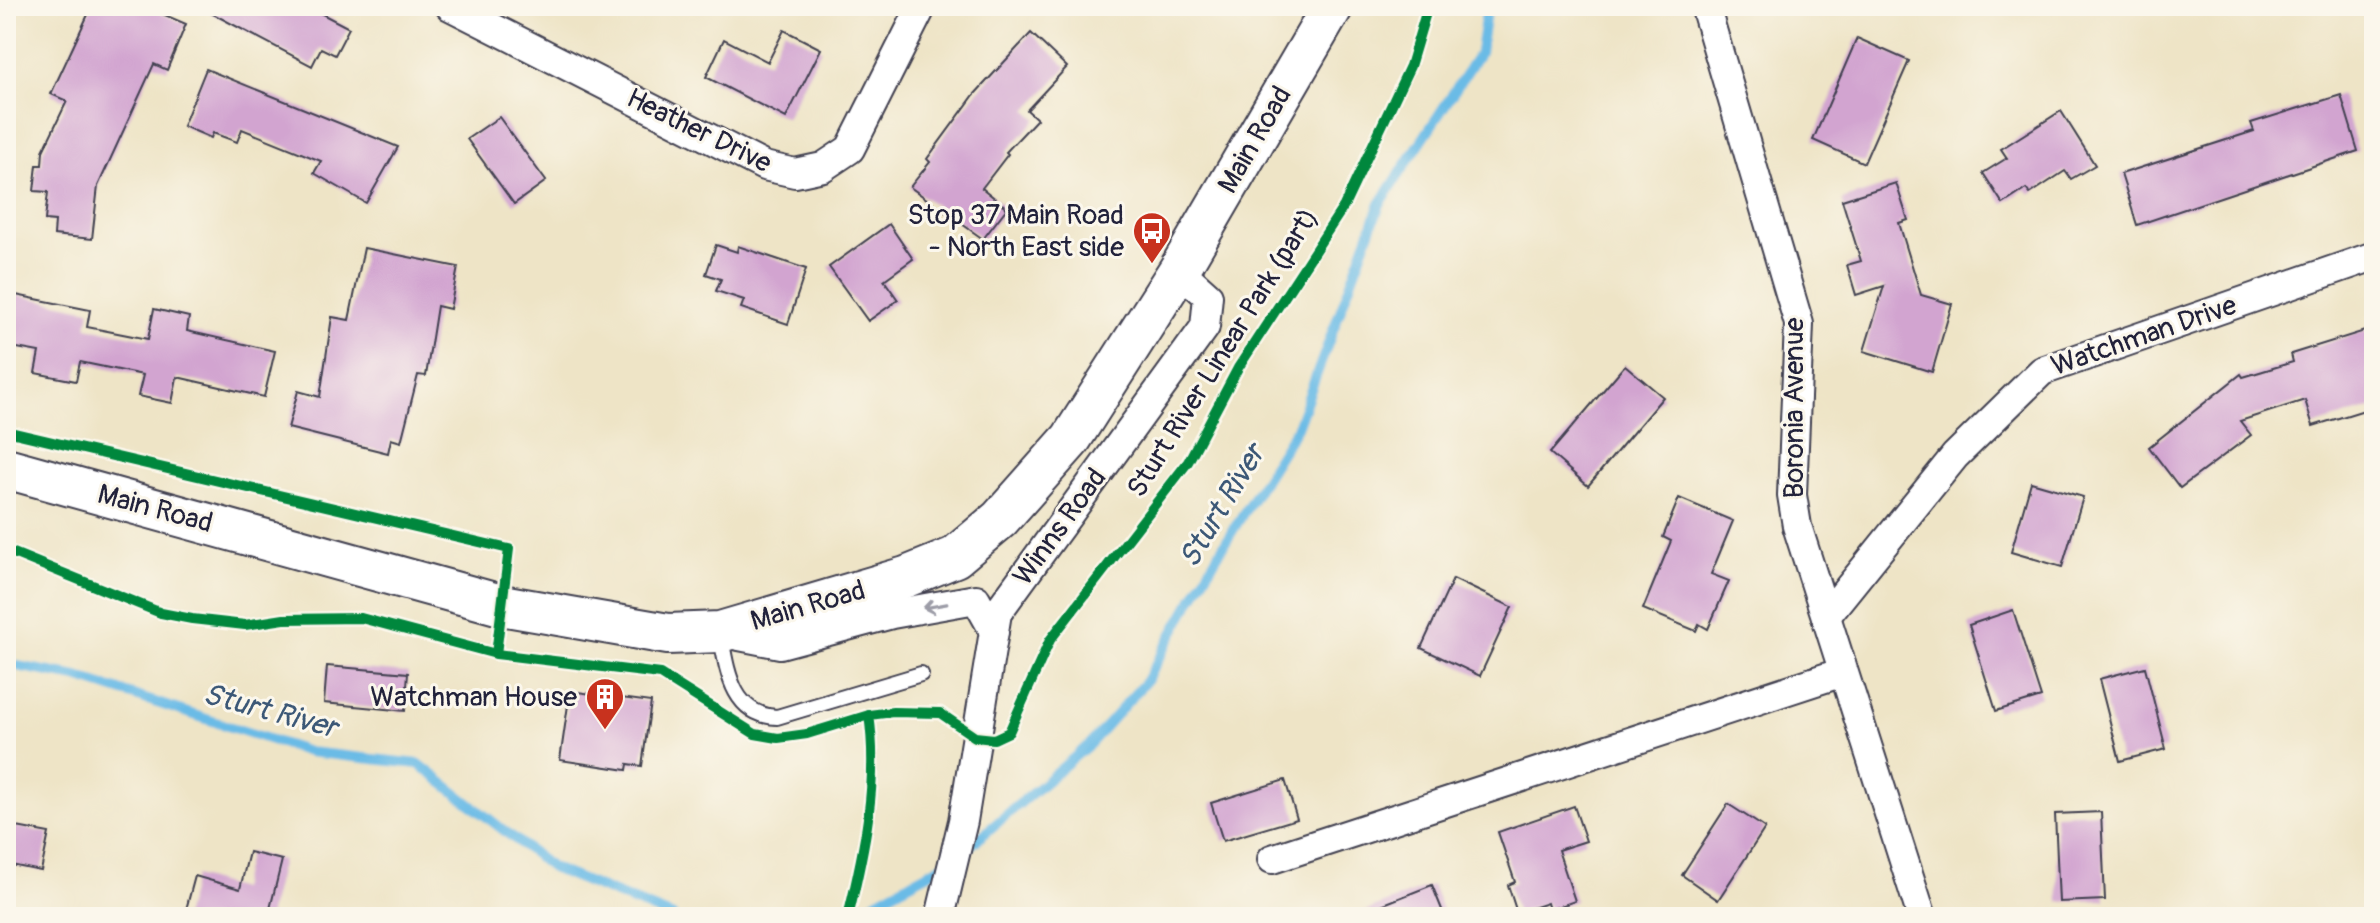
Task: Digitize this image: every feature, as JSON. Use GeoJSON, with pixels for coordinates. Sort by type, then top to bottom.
{"type":"FeatureCollection","features":[{"type":"Feature","properties":{"kind":"main road","name":"Main Road"},"geometry":{"type":"LineString","coordinates":[[6,468],[501,605],[668,634],[720,632],[906,577],[955,557],[1000,519],[1071,439],[1179,270],[1333,6]]}},
{"type":"Feature","properties":{"kind":"street","name":"Heather Drive"},"geometry":{"type":"LineString","coordinates":[[450,6],[764,166],[795,173],[823,167],[850,149],[922,6]]}},
{"type":"Feature","properties":{"kind":"street","name":"Boronia Avenue"},"geometry":{"type":"LineString","coordinates":[[1705,6],[1799,324],[1792,495],[1797,526],[1922,917]]}},
{"type":"Feature","properties":{"kind":"street","name":"Watchman Drive"},"geometry":{"type":"LineString","coordinates":[[1826,616],[1955,456],[2042,371],[2374,256]]}},
{"type":"Feature","properties":{"kind":"street","name":"Winns Road"},"geometry":{"type":"LineString","coordinates":[[940,916],[963,821],[997,613],[1205,327],[1208,296],[1179,270]]}},
{"type":"Feature","properties":{"kind":"street"},"geometry":{"type":"LineString","coordinates":[[720,632],[780,644],[892,614],[976,599],[994,631]]}},
{"type":"Feature","properties":{"kind":"street"},"geometry":{"type":"LineString","coordinates":[[1272,859],[1843,672]]}},
{"type":"Feature","properties":{"kind":"lane"},"geometry":{"type":"LineString","coordinates":[[720,632],[730,681],[738,697],[764,716],[777,717],[921,674]]}},
{"type":"Feature","properties":{"kind":"building"},"geometry":{"type":"Polygon","coordinates":[[[92,6],[144,6],[186,24],[167,70],[154,64],[98,186],[92,239],[54,235],[55,221],[45,220],[48,192],[34,191],[37,165],[42,165],[43,151],[67,101],[51,94],[92,6]]]}},
{"type":"Feature","properties":{"kind":"building"},"geometry":{"type":"Polygon","coordinates":[[[198,6],[307,6],[349,28],[335,55],[321,48],[312,66],[198,6]]]}},
{"type":"Feature","properties":{"kind":"building"},"geometry":{"type":"Polygon","coordinates":[[[784,30],[821,49],[786,118],[706,77],[724,39],[768,62],[784,30]]]}},
{"type":"Feature","properties":{"kind":"building"},"geometry":{"type":"Polygon","coordinates":[[[1031,33],[1067,67],[1027,110],[1037,119],[1006,152],[1008,154],[982,188],[1007,208],[983,239],[910,187],[974,95],[1031,33]]]}},
{"type":"Feature","properties":{"kind":"building"},"geometry":{"type":"Polygon","coordinates":[[[1857,38],[1909,61],[1864,163],[1813,140],[1857,38]]]}},
{"type":"Feature","properties":{"kind":"building"},"geometry":{"type":"Polygon","coordinates":[[[206,69],[398,147],[366,203],[314,173],[321,161],[242,129],[237,142],[213,133],[211,138],[183,126],[206,69]]]}},
{"type":"Feature","properties":{"kind":"building"},"geometry":{"type":"Polygon","coordinates":[[[2341,95],[2358,151],[2137,225],[2121,174],[2254,131],[2251,123],[2341,95]]]}},
{"type":"Feature","properties":{"kind":"building"},"geometry":{"type":"Polygon","coordinates":[[[2061,111],[2095,165],[2071,179],[2065,171],[2030,194],[2026,189],[2003,204],[1983,173],[2007,158],[2001,149],[2061,111]]]}},
{"type":"Feature","properties":{"kind":"building"},"geometry":{"type":"Polygon","coordinates":[[[499,117],[546,181],[514,204],[467,139],[499,117]]]}},
{"type":"Feature","properties":{"kind":"building"},"geometry":{"type":"Polygon","coordinates":[[[1896,183],[1908,220],[1899,223],[1921,295],[1952,304],[1932,372],[1864,351],[1884,286],[1856,295],[1847,265],[1861,261],[1842,200],[1896,183]]]}},
{"type":"Feature","properties":{"kind":"building"},"geometry":{"type":"Polygon","coordinates":[[[889,224],[913,259],[884,280],[898,300],[868,321],[829,267],[889,224]]]}},
{"type":"Feature","properties":{"kind":"building"},"geometry":{"type":"Polygon","coordinates":[[[716,245],[737,252],[738,246],[806,269],[788,324],[741,308],[744,300],[716,291],[721,279],[706,274],[716,245]]]}},
{"type":"Feature","properties":{"kind":"building"},"geometry":{"type":"Polygon","coordinates":[[[364,248],[458,267],[450,309],[437,306],[426,376],[418,375],[401,442],[391,439],[388,453],[288,428],[298,391],[320,397],[332,317],[349,320],[364,248]]]}},
{"type":"Feature","properties":{"kind":"building"},"geometry":{"type":"Polygon","coordinates":[[[6,293],[90,310],[87,327],[148,339],[154,309],[189,317],[187,331],[275,351],[264,397],[177,377],[172,403],[138,396],[143,375],[80,362],[76,381],[35,373],[39,352],[6,346],[6,293]]]}},
{"type":"Feature","properties":{"kind":"building"},"geometry":{"type":"Polygon","coordinates":[[[2374,328],[2374,407],[2313,426],[2305,400],[2240,421],[2251,435],[2180,488],[2149,447],[2241,374],[2243,377],[2293,362],[2291,354],[2374,328]]]}},
{"type":"Feature","properties":{"kind":"building"},"geometry":{"type":"Polygon","coordinates":[[[1625,365],[1663,397],[1588,486],[1550,453],[1625,365]]]}},
{"type":"Feature","properties":{"kind":"building"},"geometry":{"type":"Polygon","coordinates":[[[2031,482],[2083,497],[2062,567],[2011,552],[2031,482]]]}},
{"type":"Feature","properties":{"kind":"building"},"geometry":{"type":"Polygon","coordinates":[[[1679,498],[1733,521],[1711,574],[1729,581],[1708,629],[1699,624],[1696,631],[1643,609],[1671,541],[1663,537],[1679,498]]]}},
{"type":"Feature","properties":{"kind":"building"},"geometry":{"type":"Polygon","coordinates":[[[1453,579],[1512,607],[1480,676],[1421,648],[1453,579]]]}},
{"type":"Feature","properties":{"kind":"building"},"geometry":{"type":"Polygon","coordinates":[[[2013,610],[2041,697],[1996,711],[1969,625],[2013,610]]]}},
{"type":"Feature","properties":{"kind":"building"},"geometry":{"type":"Polygon","coordinates":[[[327,666],[408,673],[405,711],[324,703],[327,666]]]}},
{"type":"Feature","properties":{"kind":"building"},"geometry":{"type":"Polygon","coordinates":[[[2145,667],[2166,749],[2120,761],[2099,679],[2145,667]]]}},
{"type":"Feature","properties":{"kind":"building","name":"Watchman House"},"geometry":{"type":"Polygon","coordinates":[[[570,691],[651,702],[642,766],[628,764],[627,770],[560,760],[570,691]]]}},
{"type":"Feature","properties":{"kind":"building"},"geometry":{"type":"Polygon","coordinates":[[[1285,780],[1297,819],[1223,841],[1211,803],[1285,780]]]}},
{"type":"Feature","properties":{"kind":"building"},"geometry":{"type":"Polygon","coordinates":[[[1728,804],[1765,828],[1718,900],[1682,875],[1728,804]]]}},
{"type":"Feature","properties":{"kind":"building"},"geometry":{"type":"Polygon","coordinates":[[[1574,806],[1586,841],[1558,850],[1575,901],[1549,910],[1547,903],[1517,913],[1508,885],[1515,882],[1498,832],[1574,806]]]}},
{"type":"Feature","properties":{"kind":"building"},"geometry":{"type":"Polygon","coordinates":[[[2101,812],[2105,900],[2059,902],[2055,814],[2101,812]]]}},
{"type":"Feature","properties":{"kind":"building"},"geometry":{"type":"Polygon","coordinates":[[[6,825],[49,833],[41,871],[6,864],[6,825]]]}},
{"type":"Feature","properties":{"kind":"building"},"geometry":{"type":"Polygon","coordinates":[[[249,852],[282,860],[268,917],[184,917],[195,876],[240,889],[249,852]]]}},
{"type":"Feature","properties":{"kind":"building"},"geometry":{"type":"Polygon","coordinates":[[[1432,885],[1445,917],[1356,917],[1356,915],[1432,885]]]}},
{"type":"Feature","properties":{"kind":"waterway","name":"Sturt River"},"geometry":{"type":"LineString","coordinates":[[964,851],[1091,743],[1146,681],[1217,556],[1297,427],[1380,204],[1480,52],[1487,6]]}},
{"type":"Feature","properties":{"kind":"waterway","name":"Sturt River"},"geometry":{"type":"LineString","coordinates":[[6,664],[77,677],[308,752],[419,764],[552,868],[673,917]]}},
{"type":"Feature","properties":{"kind":"waterway","name":"Sturt River"},"geometry":{"type":"LineString","coordinates":[[847,917],[947,863]]}},
{"type":"Feature","properties":{"kind":"cycle path","name":"Sturt River Linear Park (part)"},"geometry":{"type":"LineString","coordinates":[[6,550],[161,613],[192,619],[245,625],[284,619],[361,618],[496,654],[660,674],[755,734],[778,738],[807,734],[869,715],[893,712],[940,713],[975,737],[994,739],[1009,732],[1050,640],[1188,462],[1238,368],[1344,206],[1410,66],[1428,6]]}},
{"type":"Feature","properties":{"kind":"cycle path"},"geometry":{"type":"LineString","coordinates":[[6,431],[509,549],[496,654]]}},
{"type":"Feature","properties":{"kind":"cycle path"},"geometry":{"type":"LineString","coordinates":[[848,917],[871,791],[869,715]]}},
{"type":"Feature","properties":{"kind":"place","name":"Stop 37 Main Road - North East side"},"geometry":{"type":"Point","coordinates":[1152,265]}},
{"type":"Feature","properties":{"kind":"place","name":"Watchman House"},"geometry":{"type":"Point","coordinates":[605,731]}}]}
